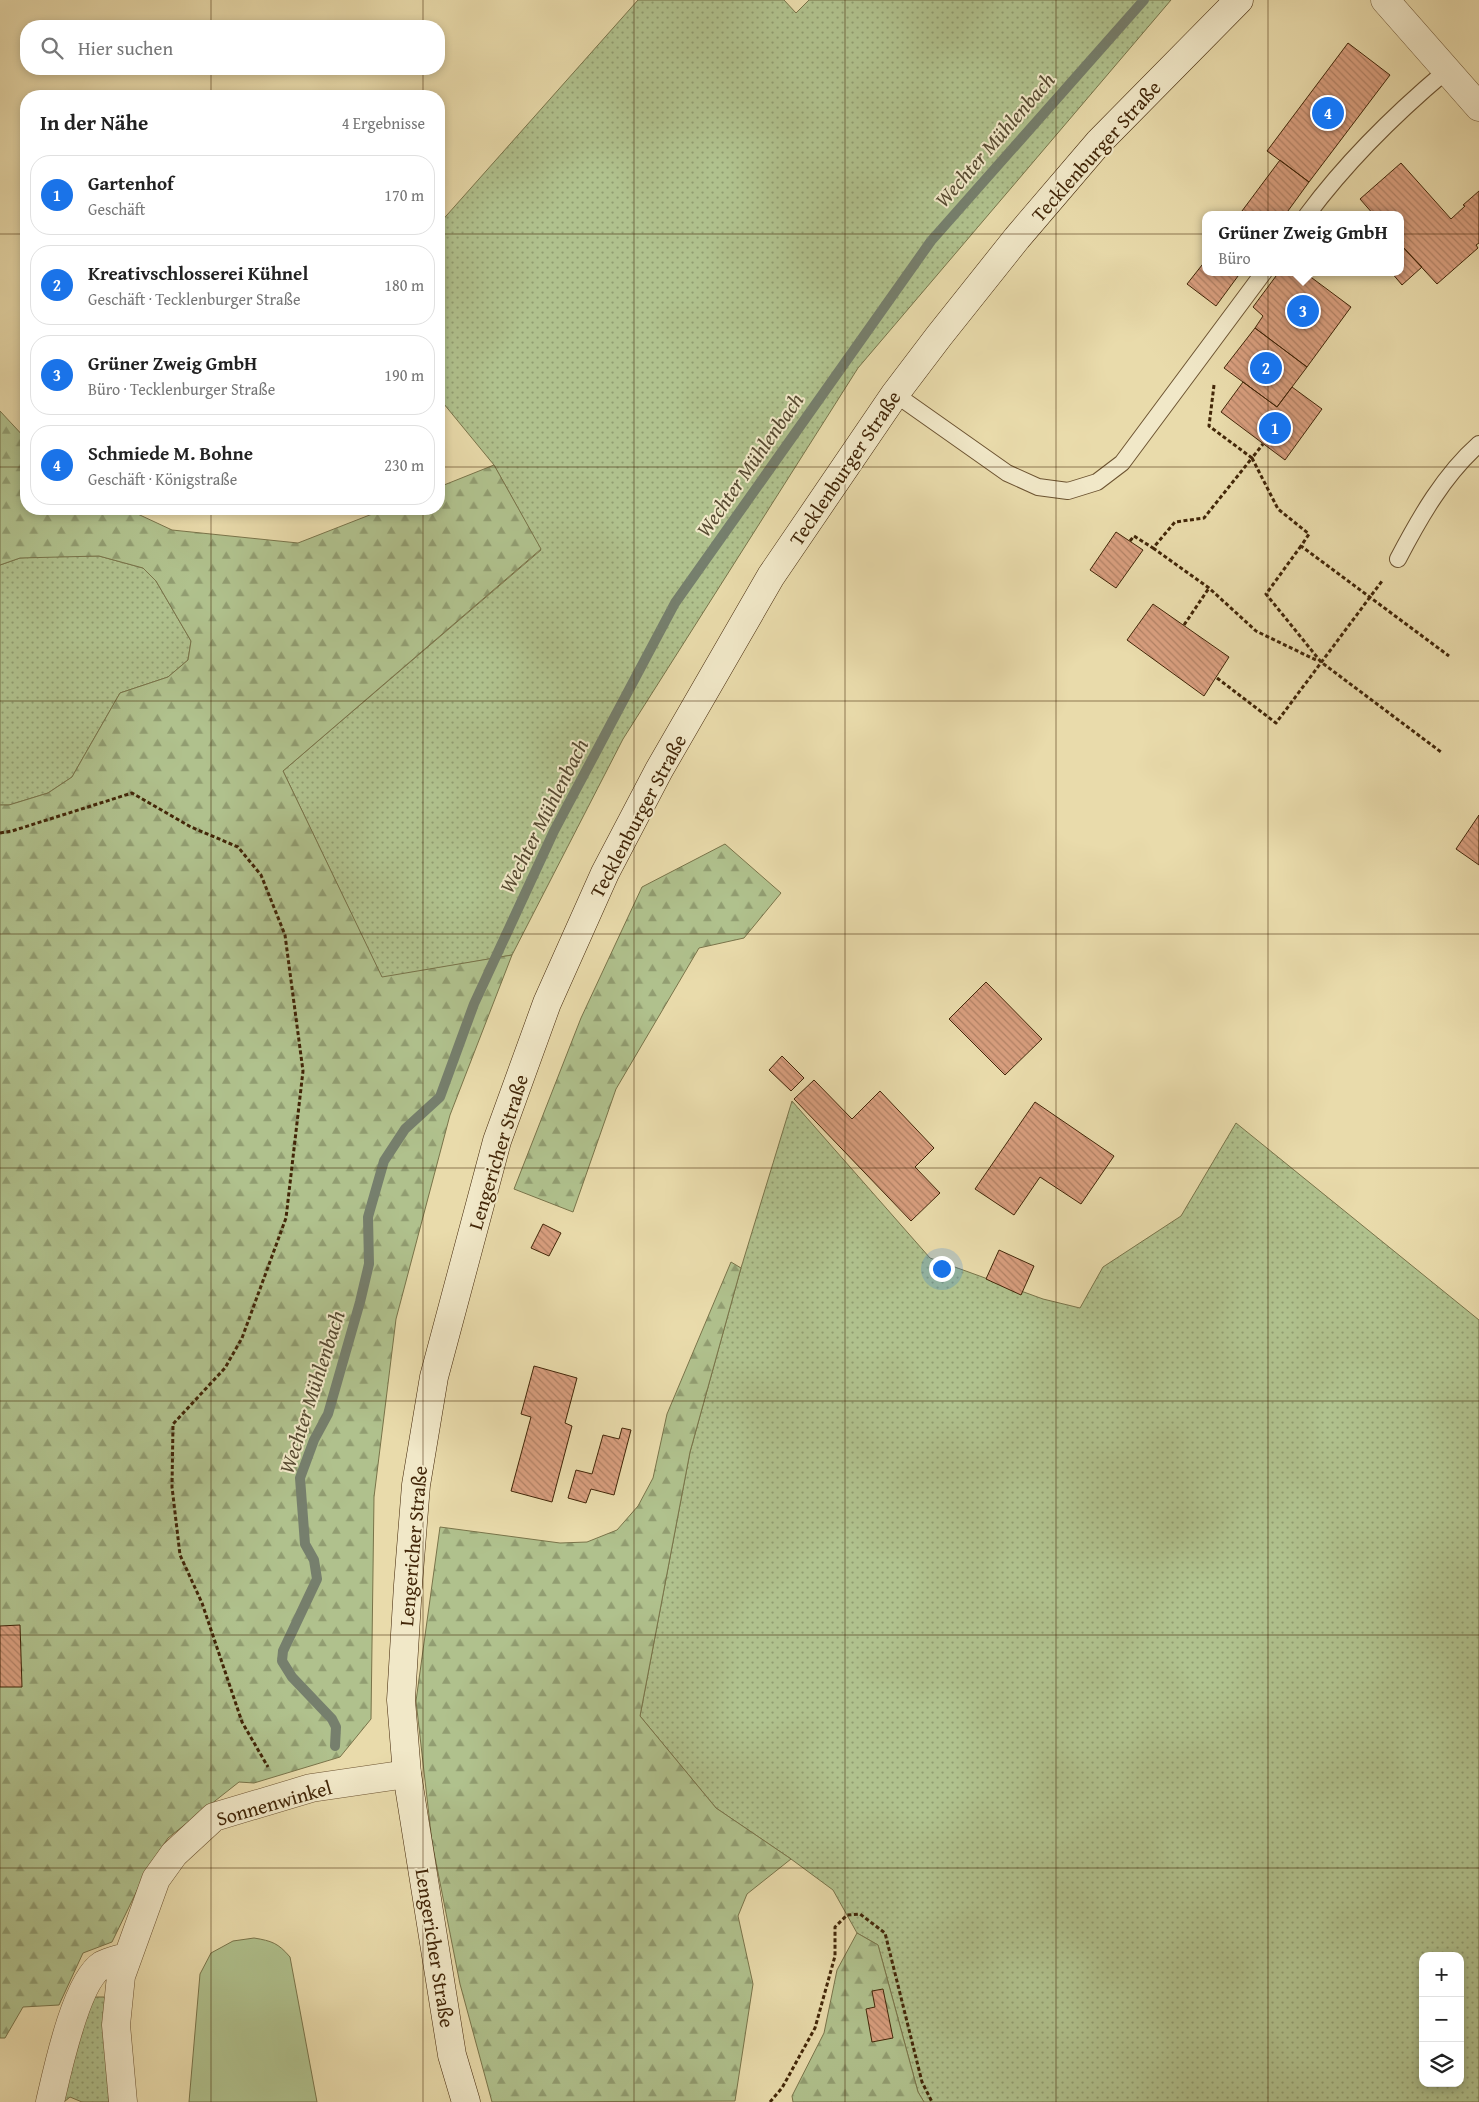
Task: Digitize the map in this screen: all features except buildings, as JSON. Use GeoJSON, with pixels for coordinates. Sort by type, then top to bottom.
{"type":"FeatureCollection","features":[{"type":"Feature","properties":{"kind":"main road","name":"Tecklenburger Straße"},"geometry":{"type":"LineString","coordinates":[[547,1003],[605,873],[659,770],[771,576],[895,394],[1017,238],[1099,142],[1239,0]]}},
{"type":"Feature","properties":{"kind":"main road"},"geometry":{"type":"LineString","coordinates":[[1385,0],[1479,107]]}},
{"type":"Feature","properties":{"kind":"main road","name":"Lengericher Straße"},"geometry":{"type":"LineString","coordinates":[[466,2102],[452,2055],[407,1774],[401,1700],[408,1585],[416,1485],[434,1377],[497,1142],[547,1003]]}},
{"type":"Feature","properties":{"kind":"main road","name":"Sonnenwinkel"},"geometry":{"type":"LineString","coordinates":[[123,2102],[116,2025],[121,1976],[156,1879],[174,1854],[214,1817],[311,1788],[407,1774]]}},
{"type":"Feature","properties":{"kind":"main road"},"geometry":{"type":"LineString","coordinates":[[50,2102],[63,2044],[87,1982],[101,1966],[128,1956]]}},
{"type":"Feature","properties":{"kind":"lane"},"geometry":{"type":"LineString","coordinates":[[1310,211],[1327,188],[1406,105],[1446,71]]}},
{"type":"Feature","properties":{"kind":"lane"},"geometry":{"type":"LineString","coordinates":[[895,394],[1007,473],[1038,487],[1068,491],[1097,482],[1122,463],[1261,276]]}},
{"type":"Feature","properties":{"kind":"lane"},"geometry":{"type":"LineString","coordinates":[[1398,558],[1421,515],[1462,460],[1479,444]]}},
{"type":"Feature","properties":{"kind":"path"},"geometry":{"type":"LineString","coordinates":[[1214,385],[1209,426],[1252,458],[1278,509],[1309,534],[1266,594],[1321,662]]}},
{"type":"Feature","properties":{"kind":"path"},"geometry":{"type":"LineString","coordinates":[[1153,548],[1175,522],[1204,518],[1263,444]]}},
{"type":"Feature","properties":{"kind":"path"},"geometry":{"type":"LineString","coordinates":[[1130,541],[1134,536],[1153,548],[1209,588],[1256,631],[1321,662],[1441,752]]}},
{"type":"Feature","properties":{"kind":"path"},"geometry":{"type":"LineString","coordinates":[[1301,546],[1449,656]]}},
{"type":"Feature","properties":{"kind":"path"},"geometry":{"type":"LineString","coordinates":[[1217,678],[1276,723],[1370,599],[1398,558]]}},
{"type":"Feature","properties":{"kind":"path"},"geometry":{"type":"LineString","coordinates":[[1184,625],[1209,588]]}},
{"type":"Feature","properties":{"kind":"path"},"geometry":{"type":"LineString","coordinates":[[0,833],[12,831],[132,793],[191,827],[238,847],[261,875],[285,935],[303,1071],[286,1218],[242,1338],[224,1368],[173,1424],[172,1487],[180,1556],[202,1604],[242,1722],[269,1770],[311,1788]]}},
{"type":"Feature","properties":{"kind":"path"},"geometry":{"type":"LineString","coordinates":[[770,2102],[782,2088],[815,2028],[835,1956],[835,1928],[847,1915],[860,1914],[885,1933],[922,2082],[932,2102]]}},
{"type":"Feature","properties":{"kind":"green space"},"geometry":{"type":"Polygon","coordinates":[[[638,0],[784,0],[796,13],[809,0],[1171,0],[858,368],[623,739],[512,955],[382,978],[283,771],[541,550],[494,465],[445,405],[445,217],[638,0]]]}},
{"type":"Feature","properties":{"kind":"green space"},"geometry":{"type":"Polygon","coordinates":[[[0,411],[20,433],[20,515],[140,515],[172,530],[298,543],[370,515],[445,515],[445,485],[494,465],[541,549],[283,771],[382,977],[512,955],[450,1115],[396,1319],[374,1497],[371,1719],[340,1757],[254,1783],[239,1782],[168,1838],[148,1868],[112,1942],[83,1953],[59,2005],[23,2007],[5,2038],[0,2038],[0,805],[9,805],[48,793],[72,777],[120,693],[168,677],[188,660],[191,641],[156,581],[143,568],[99,556],[20,558],[0,565],[0,411]]]}},
{"type":"Feature","properties":{"kind":"green space"},"geometry":{"type":"Polygon","coordinates":[[[99,556],[143,568],[156,581],[191,641],[188,660],[168,677],[120,693],[72,777],[48,793],[9,805],[0,805],[0,565],[20,558],[99,556]]]}},
{"type":"Feature","properties":{"kind":"green space"},"geometry":{"type":"Polygon","coordinates":[[[725,844],[781,893],[744,938],[699,948],[616,1089],[573,1212],[514,1189],[581,1018],[642,887],[725,844]]]}},
{"type":"Feature","properties":{"kind":"green space"},"geometry":{"type":"Polygon","coordinates":[[[792,1101],[930,1258],[1043,1299],[1080,1308],[1103,1267],[1181,1216],[1236,1123],[1479,1320],[1479,2102],[924,2102],[918,2092],[878,1945],[857,1933],[833,1890],[716,1808],[640,1716],[690,1452],[741,1268],[792,1101]]]}},
{"type":"Feature","properties":{"kind":"green space"},"geometry":{"type":"Polygon","coordinates":[[[731,1262],[741,1268],[690,1452],[640,1716],[716,1808],[791,1859],[747,1894],[738,1916],[753,1984],[735,2101],[492,2102],[460,1984],[432,1842],[416,1701],[440,1527],[560,1543],[587,1542],[617,1530],[638,1506],[653,1478],[667,1414],[731,1262]]]}},
{"type":"Feature","properties":{"kind":"green space"},"geometry":{"type":"Polygon","coordinates":[[[857,1933],[878,1945],[918,2092],[924,2102],[793,2102],[792,2096],[824,2033],[837,1970],[857,1933]]]}},
{"type":"Feature","properties":{"kind":"green space"},"geometry":{"type":"Polygon","coordinates":[[[254,1938],[274,1943],[290,1957],[317,2102],[189,2102],[200,1974],[211,1953],[233,1941],[254,1938]]]}},
{"type":"Feature","properties":{"kind":"green space"},"geometry":{"type":"Polygon","coordinates":[[[89,1997],[104,1997],[110,2011],[106,2037],[109,2102],[82,2102],[70,2097],[64,2102],[57,2102],[89,1997]]]}},
{"type":"Feature","properties":{"kind":"waterway","name":"Wechter Mühlenbach"},"geometry":{"type":"LineString","coordinates":[[335,1746],[336,1727],[332,1719],[292,1677],[282,1661],[283,1651],[317,1579],[314,1560],[305,1544],[300,1478],[314,1440],[328,1414],[360,1302],[369,1264],[368,1217],[384,1161],[405,1129],[440,1097],[474,1004],[554,831],[675,603],[931,241],[1144,0]]}},
{"type":"Feature","properties":{"kind":"place","name":"Schmiede M. Bohne"},"geometry":{"type":"Point","coordinates":[1328,113]}},
{"type":"Feature","properties":{"kind":"place","name":"Grüner Zweig GmbH"},"geometry":{"type":"Point","coordinates":[1303,311]}},
{"type":"Feature","properties":{"kind":"place","name":"Kreativschlosserei Kühnel"},"geometry":{"type":"Point","coordinates":[1266,368]}},
{"type":"Feature","properties":{"kind":"place","name":"Gartenhof"},"geometry":{"type":"Point","coordinates":[1275,428]}}]}
